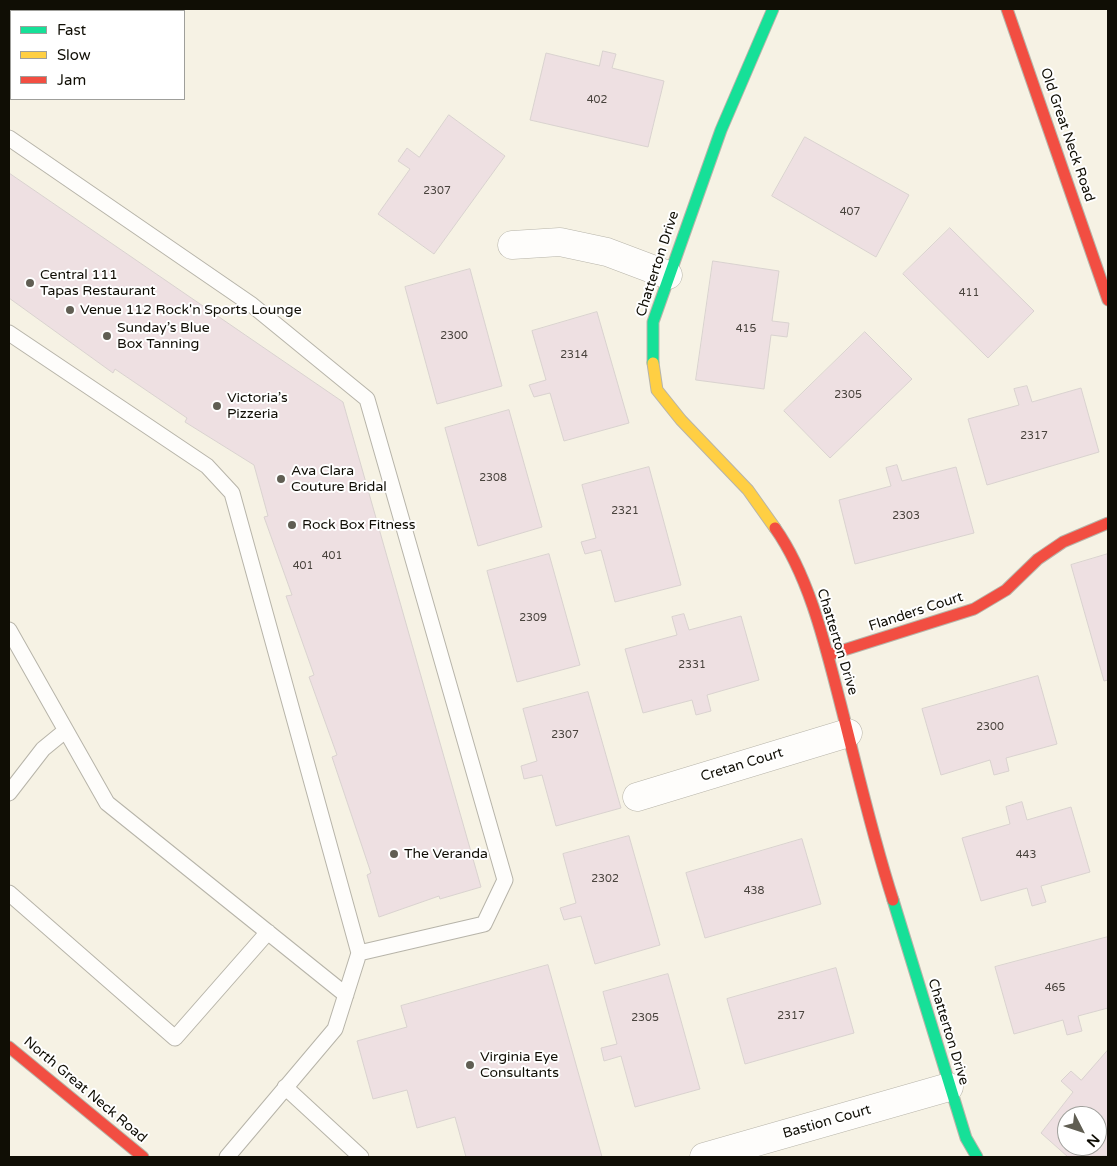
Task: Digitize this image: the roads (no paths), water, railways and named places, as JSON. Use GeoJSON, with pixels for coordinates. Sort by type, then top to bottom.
{"type":"FeatureCollection","features":[{"type":"Feature","properties":{"kind":"street","name":"Chatterton Drive"},"geometry":{"type":"LineString","coordinates":[[773,9],[721,130],[668,275],[653,322],[651,353],[657,390],[681,420],[748,490],[782,538],[809,596],[828,655],[882,866],[949,1087],[966,1138],[977,1157]]}},
{"type":"Feature","properties":{"kind":"street","name":"Old Great Neck Road"},"geometry":{"type":"LineString","coordinates":[[1006,9],[1108,300]]}},
{"type":"Feature","properties":{"kind":"street"},"geometry":{"type":"LineString","coordinates":[[512,245],[560,242],[607,252],[668,275]]}},
{"type":"Feature","properties":{"kind":"street","name":"Flanders Court"},"geometry":{"type":"LineString","coordinates":[[828,655],[974,609],[1006,590],[1038,559],[1063,542],[1108,523]]}},
{"type":"Feature","properties":{"kind":"street","name":"Cretan Court"},"geometry":{"type":"LineString","coordinates":[[637,797],[848,733]]}},
{"type":"Feature","properties":{"kind":"street","name":"North Great Neck Road"},"geometry":{"type":"LineString","coordinates":[[9,1046],[143,1157]]}},
{"type":"Feature","properties":{"kind":"street","name":"Bastion Court"},"geometry":{"type":"LineString","coordinates":[[704,1157],[949,1087]]}},
{"type":"Feature","properties":{"kind":"lane"},"geometry":{"type":"LineString","coordinates":[[9,138],[252,305],[366,399],[505,880],[484,924],[359,953]]}},
{"type":"Feature","properties":{"kind":"lane"},"geometry":{"type":"LineString","coordinates":[[9,333],[207,466],[232,493],[359,953],[335,1028],[227,1157]]}},
{"type":"Feature","properties":{"kind":"lane"},"geometry":{"type":"LineString","coordinates":[[9,630],[107,804],[346,995]]}},
{"type":"Feature","properties":{"kind":"lane"},"geometry":{"type":"LineString","coordinates":[[9,793],[43,749],[65,731]]}},
{"type":"Feature","properties":{"kind":"lane"},"geometry":{"type":"LineString","coordinates":[[9,894],[175,1038],[268,932]]}},
{"type":"Feature","properties":{"kind":"lane"},"geometry":{"type":"LineString","coordinates":[[286,1087],[361,1157]]}},
{"type":"Feature","properties":{"kind":"place","name":"Central 111 Tapas Restaurant"},"geometry":{"type":"Point","coordinates":[30,283]}},
{"type":"Feature","properties":{"kind":"place","name":"Venue 112 Rock'n Sports Lounge"},"geometry":{"type":"Point","coordinates":[70,310]}},
{"type":"Feature","properties":{"kind":"place","name":"Sunday’s Blue Box Tanning"},"geometry":{"type":"Point","coordinates":[107,336]}},
{"type":"Feature","properties":{"kind":"place","name":"Victoria’s Pizzeria"},"geometry":{"type":"Point","coordinates":[217,406]}},
{"type":"Feature","properties":{"kind":"place","name":"Ava Clara Couture Bridal"},"geometry":{"type":"Point","coordinates":[281,479]}},
{"type":"Feature","properties":{"kind":"place","name":"Rock Box Fitness"},"geometry":{"type":"Point","coordinates":[292,525]}},
{"type":"Feature","properties":{"kind":"place","name":"The Veranda"},"geometry":{"type":"Point","coordinates":[394,854]}},
{"type":"Feature","properties":{"kind":"place","name":"Virginia Eye Consultants"},"geometry":{"type":"Point","coordinates":[470,1065]}}]}
